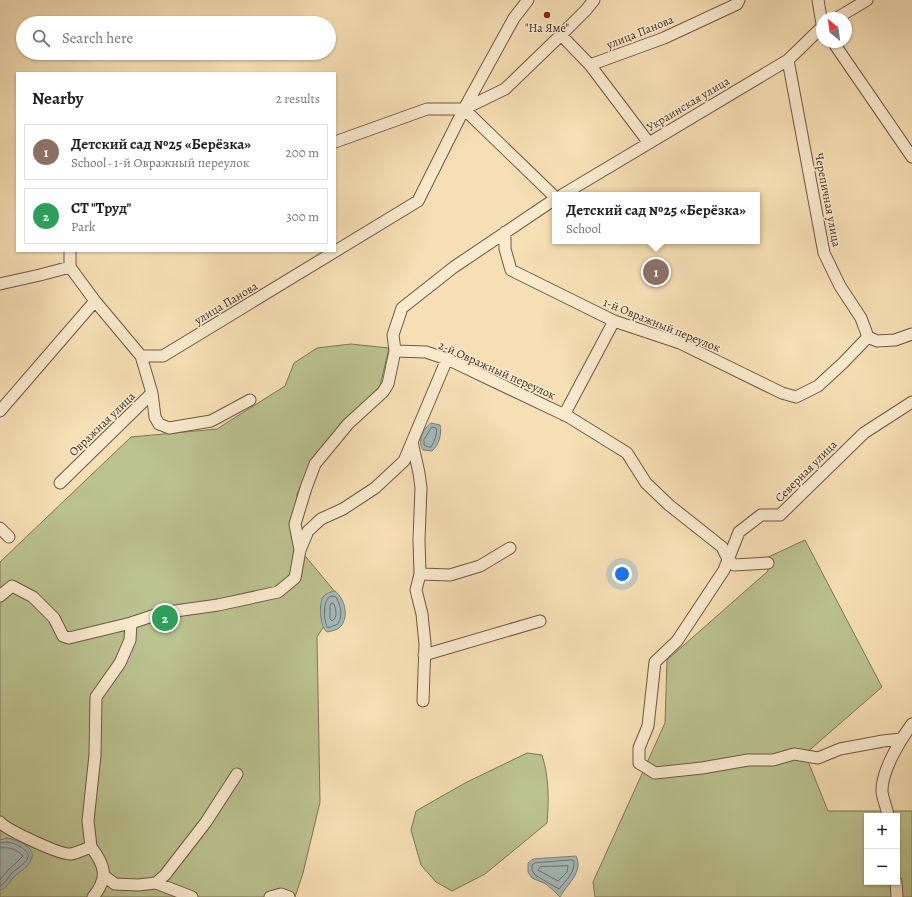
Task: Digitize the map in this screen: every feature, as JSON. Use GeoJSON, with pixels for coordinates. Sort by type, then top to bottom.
{"type":"FeatureCollection","features":[{"type":"Feature","properties":{"kind":"street","name":"улица Панова"},"geometry":{"type":"LineString","coordinates":[[336,251],[418,201],[464,109],[514,18],[528,0]]}},
{"type":"Feature","properties":{"kind":"street"},"geometry":{"type":"LineString","coordinates":[[336,142],[427,109],[464,109],[505,89],[561,35],[594,0]]}},
{"type":"Feature","properties":{"kind":"street"},"geometry":{"type":"LineString","coordinates":[[818,0],[820,12]]}},
{"type":"Feature","properties":{"kind":"street"},"geometry":{"type":"LineString","coordinates":[[847,12],[867,0]]}},
{"type":"Feature","properties":{"kind":"street","name":"улица Панова"},"geometry":{"type":"LineString","coordinates":[[590,65],[664,38],[738,2]]}},
{"type":"Feature","properties":{"kind":"street","name":"Украинская улица"},"geometry":{"type":"LineString","coordinates":[[567,192],[788,60],[816,34]]}},
{"type":"Feature","properties":{"kind":"street"},"geometry":{"type":"LineString","coordinates":[[561,35],[590,65],[649,143]]}},
{"type":"Feature","properties":{"kind":"street"},"geometry":{"type":"LineString","coordinates":[[837,48],[908,143],[912,157]]}},
{"type":"Feature","properties":{"kind":"street","name":"Черепичная улица"},"geometry":{"type":"LineString","coordinates":[[788,60],[824,253],[840,286],[861,318],[868,337]]}},
{"type":"Feature","properties":{"kind":"street"},"geometry":{"type":"LineString","coordinates":[[464,109],[552,195]]}},
{"type":"Feature","properties":{"kind":"street"},"geometry":{"type":"LineString","coordinates":[[300,550],[294,524],[315,464],[348,424],[383,392],[388,384],[395,351],[393,334],[402,308],[454,267],[552,200]]}},
{"type":"Feature","properties":{"kind":"street","name":"1-й Овражный переулок"},"geometry":{"type":"LineString","coordinates":[[505,232],[505,249],[511,270],[614,321],[680,343],[782,393],[796,398],[818,386],[868,337]]}},
{"type":"Feature","properties":{"kind":"street"},"geometry":{"type":"LineString","coordinates":[[70,252],[70,267],[95,301],[141,356]]}},
{"type":"Feature","properties":{"kind":"street","name":"улица Панова"},"geometry":{"type":"LineString","coordinates":[[141,356],[162,356],[334,252]]}},
{"type":"Feature","properties":{"kind":"street"},"geometry":{"type":"LineString","coordinates":[[0,284],[40,276],[70,267]]}},
{"type":"Feature","properties":{"kind":"street"},"geometry":{"type":"LineString","coordinates":[[0,411],[95,301]]}},
{"type":"Feature","properties":{"kind":"street","name":"2-й Овражный переулок"},"geometry":{"type":"LineString","coordinates":[[564,415],[614,321]]}},
{"type":"Feature","properties":{"kind":"street"},"geometry":{"type":"LineString","coordinates":[[868,337],[877,341],[895,340],[912,334]]}},
{"type":"Feature","properties":{"kind":"street","name":"2-й Овражный переулок"},"geometry":{"type":"LineString","coordinates":[[395,351],[426,352],[447,360],[564,415],[627,453],[646,483],[669,505],[722,547],[728,559]]}},
{"type":"Feature","properties":{"kind":"street","name":"Овражная улица"},"geometry":{"type":"LineString","coordinates":[[60,483],[152,393],[141,356]]}},
{"type":"Feature","properties":{"kind":"street"},"geometry":{"type":"LineString","coordinates":[[0,596],[12,586],[33,597],[54,618],[63,636],[69,638],[130,623],[161,613],[218,605],[278,592],[295,578],[300,550],[308,531],[321,519],[343,509],[375,488],[404,461],[447,360]]}},
{"type":"Feature","properties":{"kind":"street"},"geometry":{"type":"LineString","coordinates":[[152,393],[155,417],[159,424],[170,428],[211,421],[250,400]]}},
{"type":"Feature","properties":{"kind":"street","name":"Северная улица"},"geometry":{"type":"LineString","coordinates":[[901,739],[883,740],[840,749],[818,758],[794,754],[773,760],[748,760],[702,768],[655,773],[639,763],[639,748],[648,726],[655,662],[677,641],[724,570],[739,532],[760,515],[780,515],[864,433],[912,402]]}},
{"type":"Feature","properties":{"kind":"street"},"geometry":{"type":"LineString","coordinates":[[412,442],[421,488],[419,533],[420,574],[416,590],[422,614],[425,644],[423,701]]}},
{"type":"Feature","properties":{"kind":"street"},"geometry":{"type":"LineString","coordinates":[[0,528],[9,537]]}},
{"type":"Feature","properties":{"kind":"street"},"geometry":{"type":"LineString","coordinates":[[420,574],[450,574],[480,566],[510,548]]}},
{"type":"Feature","properties":{"kind":"street"},"geometry":{"type":"LineString","coordinates":[[728,559],[734,565],[768,563]]}},
{"type":"Feature","properties":{"kind":"street"},"geometry":{"type":"LineString","coordinates":[[424,655],[540,621]]}},
{"type":"Feature","properties":{"kind":"street"},"geometry":{"type":"LineString","coordinates":[[93,897],[97,892],[104,876],[100,858],[91,847],[88,821],[94,755],[96,697],[120,663],[130,640],[130,623]]}},
{"type":"Feature","properties":{"kind":"street"},"geometry":{"type":"LineString","coordinates":[[887,813],[882,792],[884,775],[901,739],[912,724]]}},
{"type":"Feature","properties":{"kind":"street"},"geometry":{"type":"LineString","coordinates":[[156,883],[165,875],[206,822],[237,774]]}},
{"type":"Feature","properties":{"kind":"street"},"geometry":{"type":"LineString","coordinates":[[0,822],[14,832],[60,853],[70,854],[91,847]]}},
{"type":"Feature","properties":{"kind":"street"},"geometry":{"type":"LineString","coordinates":[[104,876],[115,884],[138,885],[156,883],[192,897]]}},
{"type":"Feature","properties":{"kind":"street"},"geometry":{"type":"LineString","coordinates":[[896,885],[898,897]]}},
{"type":"Feature","properties":{"kind":"street"},"geometry":{"type":"LineString","coordinates":[[270,897],[282,894],[289,897]]}},
{"type":"Feature","properties":{"kind":"green space"},"geometry":{"type":"Polygon","coordinates":[[[351,344],[389,348],[380,386],[316,454],[297,494],[296,545],[341,599],[317,637],[320,802],[303,873],[295,897],[0,897],[0,562],[131,437],[217,429],[285,386],[294,363],[317,348],[351,344]]]}},
{"type":"Feature","properties":{"kind":"green space"},"geometry":{"type":"Polygon","coordinates":[[[805,540],[882,687],[805,754],[828,811],[912,811],[912,897],[595,897],[593,882],[665,723],[667,660],[768,571],[766,558],[805,540]]]}},
{"type":"Feature","properties":{"kind":"green space"},"geometry":{"type":"Polygon","coordinates":[[[527,753],[542,755],[548,789],[547,823],[485,874],[452,891],[436,882],[421,865],[411,830],[416,811],[465,783],[527,753]]]}},
{"type":"Feature","properties":{"kind":"water"},"geometry":{"type":"Polygon","coordinates":[[[431,423],[440,425],[441,432],[439,439],[432,451],[423,450],[421,447],[422,435],[431,423]]]}},
{"type":"Feature","properties":{"kind":"water"},"geometry":{"type":"Polygon","coordinates":[[[335,591],[341,598],[345,608],[345,617],[340,627],[327,632],[323,626],[320,612],[321,603],[323,597],[335,591]]]}},
{"type":"Feature","properties":{"kind":"water"},"geometry":{"type":"Polygon","coordinates":[[[7,838],[16,840],[25,845],[29,848],[32,855],[30,862],[26,867],[14,877],[5,888],[0,890],[0,840],[7,838]]]}},
{"type":"Feature","properties":{"kind":"water"},"geometry":{"type":"Polygon","coordinates":[[[576,856],[578,867],[576,873],[560,897],[546,884],[532,878],[528,872],[528,863],[533,859],[576,856]]]}},
{"type":"Feature","properties":{"kind":"place","name":"\"На Яме\""},"geometry":{"type":"Point","coordinates":[547,15]}},
{"type":"Feature","properties":{"kind":"place","name":"Детский сад №25 «Берёзка»"},"geometry":{"type":"Point","coordinates":[656,272]}},
{"type":"Feature","properties":{"kind":"place","name":"СТ \"Труд\""},"geometry":{"type":"Point","coordinates":[165,618]}}]}
